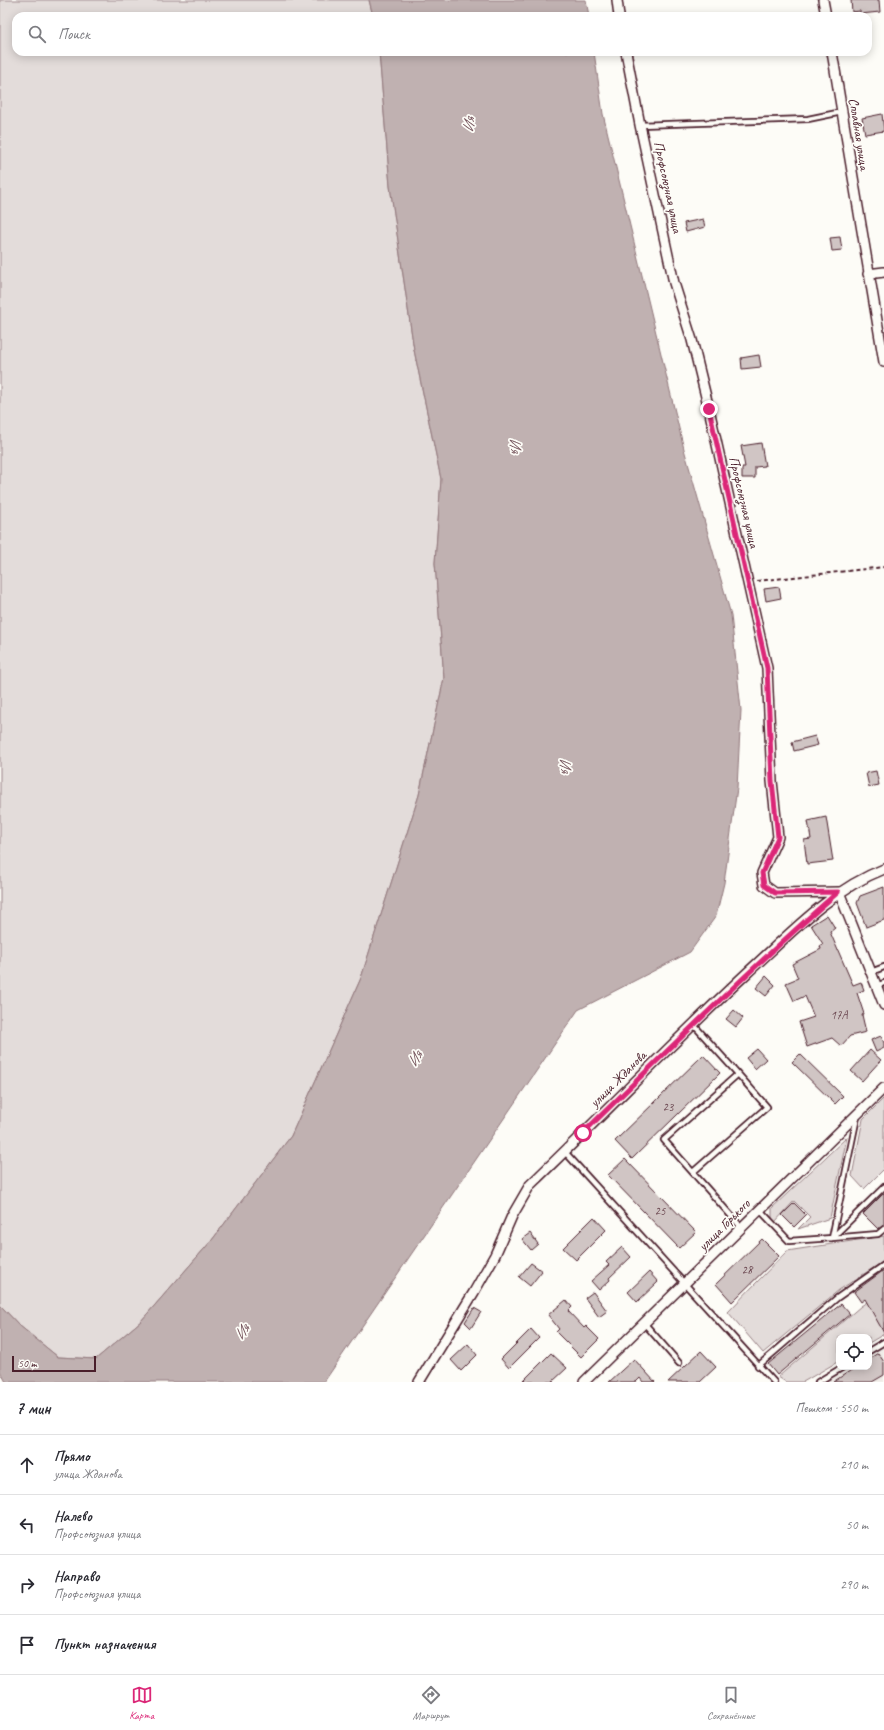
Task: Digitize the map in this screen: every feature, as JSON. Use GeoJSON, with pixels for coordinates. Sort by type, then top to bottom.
{"type":"FeatureCollection","features":[{"type":"Feature","properties":{"kind":"street"},"geometry":{"type":"LineString","coordinates":[[616,0],[619,12]]}},
{"type":"Feature","properties":{"kind":"street"},"geometry":{"type":"LineString","coordinates":[[823,0],[825,12]]}},
{"type":"Feature","properties":{"kind":"street","name":"Профсоюзная улица"},"geometry":{"type":"LineString","coordinates":[[627,56],[674,282],[692,340],[767,668],[772,781],[778,837],[762,873],[764,885],[775,893],[838,892]]}},
{"type":"Feature","properties":{"kind":"street","name":"Сплавная улица"},"geometry":{"type":"LineString","coordinates":[[833,56],[868,274],[884,362]]}},
{"type":"Feature","properties":{"kind":"street"},"geometry":{"type":"LineString","coordinates":[[868,274],[884,272]]}},
{"type":"Feature","properties":{"kind":"street","name":"улица Жданова"},"geometry":{"type":"LineString","coordinates":[[419,1382],[495,1255],[512,1216],[530,1185],[694,1024],[788,935],[838,892],[884,869]]}},
{"type":"Feature","properties":{"kind":"street"},"geometry":{"type":"LineString","coordinates":[[838,892],[870,972],[880,984],[884,1005]]}},
{"type":"Feature","properties":{"kind":"street","name":"улица Горького"},"geometry":{"type":"LineString","coordinates":[[584,1382],[884,1088]]}},
{"type":"Feature","properties":{"kind":"lane"},"geometry":{"type":"LineString","coordinates":[[640,125],[808,119],[842,112]]}},
{"type":"Feature","properties":{"kind":"lane"},"geometry":{"type":"LineString","coordinates":[[870,972],[884,967]]}},
{"type":"Feature","properties":{"kind":"lane"},"geometry":{"type":"LineString","coordinates":[[693,1172],[767,1107],[694,1024]]}},
{"type":"Feature","properties":{"kind":"lane"},"geometry":{"type":"LineString","coordinates":[[738,1074],[664,1140],[742,1228]]}},
{"type":"Feature","properties":{"kind":"lane"},"geometry":{"type":"LineString","coordinates":[[832,1238],[857,1115]]}},
{"type":"Feature","properties":{"kind":"lane"},"geometry":{"type":"LineString","coordinates":[[565,1152],[774,1382]]}},
{"type":"Feature","properties":{"kind":"lane"},"geometry":{"type":"LineString","coordinates":[[832,1238],[884,1186]]}},
{"type":"Feature","properties":{"kind":"lane"},"geometry":{"type":"LineString","coordinates":[[760,1210],[789,1242],[878,1234],[884,1229]]}},
{"type":"Feature","properties":{"kind":"lane"},"geometry":{"type":"LineString","coordinates":[[758,1366],[837,1298],[884,1264]]}},
{"type":"Feature","properties":{"kind":"lane"},"geometry":{"type":"LineString","coordinates":[[644,1323],[679,1363]]}},
{"type":"Feature","properties":{"kind":"lane"},"geometry":{"type":"LineString","coordinates":[[872,1349],[884,1342]]}},
{"type":"Feature","properties":{"kind":"lane"},"geometry":{"type":"LineString","coordinates":[[818,1382],[838,1370]]}},
{"type":"Feature","properties":{"kind":"path"},"geometry":{"type":"LineString","coordinates":[[748,582],[884,567]]}},
{"type":"Feature","properties":{"kind":"shaded area"},"geometry":{"type":"Polygon","coordinates":[[[0,0],[369,0],[372,12],[12,12],[12,56],[379,56],[390,186],[414,350],[441,479],[435,563],[444,678],[419,795],[361,978],[291,1136],[212,1240],[141,1321],[96,1359],[58,1357],[20,1326],[0,1305],[0,0]]]}},
{"type":"Feature","properties":{"kind":"shaded area"},"geometry":{"type":"Polygon","coordinates":[[[884,1098],[884,1169],[864,1189],[852,1176],[863,1119],[884,1098]]]}},
{"type":"Feature","properties":{"kind":"shaded area"},"geometry":{"type":"Polygon","coordinates":[[[847,1137],[830,1218],[798,1229],[810,1217],[794,1201],[775,1222],[772,1218],[772,1208],[847,1137]]]}},
{"type":"Feature","properties":{"kind":"shaded area"},"geometry":{"type":"Polygon","coordinates":[[[884,1236],[884,1261],[839,1290],[763,1353],[728,1312],[787,1251],[884,1236]]]}},
{"type":"Feature","properties":{"kind":"shaded area"},"geometry":{"type":"Polygon","coordinates":[[[884,1291],[884,1334],[872,1341],[872,1334],[836,1334],[836,1363],[803,1382],[786,1382],[778,1377],[861,1306],[884,1291]]]}},
{"type":"Feature","properties":{"kind":"shaded area"},"geometry":{"type":"Polygon","coordinates":[[[884,1346],[884,1382],[823,1382],[843,1370],[872,1370],[872,1353],[884,1346]]]}},
{"type":"Feature","properties":{"kind":"water"},"geometry":{"type":"Polygon","coordinates":[[[369,0],[586,0],[588,12],[372,12],[369,0]]]}},
{"type":"Feature","properties":{"kind":"water","name":"Ия"},"geometry":{"type":"Polygon","coordinates":[[[379,56],[595,56],[603,114],[684,449],[731,615],[741,710],[737,788],[724,883],[716,916],[690,952],[578,1010],[324,1382],[6,1382],[0,1371],[0,1305],[20,1326],[58,1357],[96,1359],[141,1321],[212,1240],[291,1136],[361,978],[419,795],[444,678],[435,563],[441,479],[414,350],[390,186],[379,56]]]}},
{"type":"Feature","properties":{"kind":"building"},"geometry":{"type":"Polygon","coordinates":[[[851,0],[879,0],[880,12],[852,12],[851,0]]]}},
{"type":"Feature","properties":{"kind":"building"},"geometry":{"type":"Polygon","coordinates":[[[882,114],[884,131],[865,134],[862,118],[882,114]]]}},
{"type":"Feature","properties":{"kind":"building"},"geometry":{"type":"Polygon","coordinates":[[[703,219],[705,227],[686,232],[684,223],[703,219]]]}},
{"type":"Feature","properties":{"kind":"building"},"geometry":{"type":"Polygon","coordinates":[[[840,237],[842,250],[832,251],[830,238],[840,237]]]}},
{"type":"Feature","properties":{"kind":"building"},"geometry":{"type":"Polygon","coordinates":[[[759,355],[761,367],[742,369],[741,358],[759,355]]]}},
{"type":"Feature","properties":{"kind":"building"},"geometry":{"type":"Polygon","coordinates":[[[761,443],[765,466],[755,467],[755,478],[742,478],[742,467],[745,467],[741,446],[761,443]]]}},
{"type":"Feature","properties":{"kind":"building"},"geometry":{"type":"Polygon","coordinates":[[[779,587],[781,598],[766,601],[764,589],[779,587]]]}},
{"type":"Feature","properties":{"kind":"building"},"geometry":{"type":"Polygon","coordinates":[[[815,736],[818,745],[794,751],[792,742],[815,736]]]}},
{"type":"Feature","properties":{"kind":"building"},"geometry":{"type":"Polygon","coordinates":[[[876,771],[879,785],[869,787],[866,773],[876,771]]]}},
{"type":"Feature","properties":{"kind":"building"},"geometry":{"type":"Polygon","coordinates":[[[826,817],[833,861],[807,864],[804,840],[811,839],[808,821],[826,817]]]}},
{"type":"Feature","properties":{"kind":"building"},"geometry":{"type":"Polygon","coordinates":[[[884,887],[884,920],[866,927],[857,903],[860,896],[884,887]]]}},
{"type":"Feature","properties":{"kind":"building"},"geometry":{"type":"Polygon","coordinates":[[[827,915],[835,928],[830,932],[853,985],[861,982],[864,990],[857,993],[864,1014],[862,1015],[866,1032],[850,1036],[841,1046],[832,1038],[807,1047],[799,1022],[814,1017],[805,996],[794,1001],[786,983],[798,978],[792,964],[821,949],[820,946],[823,944],[811,925],[827,915]]]}},
{"type":"Feature","properties":{"kind":"building"},"geometry":{"type":"Polygon","coordinates":[[[766,976],[775,985],[766,996],[756,988],[766,976]]]}},
{"type":"Feature","properties":{"kind":"building"},"geometry":{"type":"Polygon","coordinates":[[[734,1010],[743,1018],[736,1027],[726,1019],[734,1010]]]}},
{"type":"Feature","properties":{"kind":"building"},"geometry":{"type":"Polygon","coordinates":[[[881,1036],[884,1043],[884,1048],[876,1052],[871,1040],[881,1036]]]}},
{"type":"Feature","properties":{"kind":"building"},"geometry":{"type":"Polygon","coordinates":[[[757,1049],[766,1059],[755,1069],[746,1058],[757,1049]]]}},
{"type":"Feature","properties":{"kind":"building"},"geometry":{"type":"Polygon","coordinates":[[[870,1050],[881,1060],[862,1081],[851,1071],[870,1050]]]}},
{"type":"Feature","properties":{"kind":"building"},"geometry":{"type":"Polygon","coordinates":[[[800,1054],[843,1096],[835,1104],[792,1062],[800,1054]]]}},
{"type":"Feature","properties":{"kind":"building"},"geometry":{"type":"Polygon","coordinates":[[[703,1055],[720,1073],[632,1159],[615,1141],[703,1055]]]}},
{"type":"Feature","properties":{"kind":"building"},"geometry":{"type":"Polygon","coordinates":[[[625,1159],[696,1232],[679,1248],[608,1175],[625,1159]]]}},
{"type":"Feature","properties":{"kind":"building"},"geometry":{"type":"Polygon","coordinates":[[[884,1193],[884,1225],[878,1229],[863,1214],[884,1193]]]}},
{"type":"Feature","properties":{"kind":"building"},"geometry":{"type":"Polygon","coordinates":[[[794,1203],[806,1215],[794,1227],[782,1215],[794,1203]]]}},
{"type":"Feature","properties":{"kind":"building"},"geometry":{"type":"Polygon","coordinates":[[[594,1217],[606,1230],[576,1260],[563,1248],[594,1217]]]}},
{"type":"Feature","properties":{"kind":"building"},"geometry":{"type":"Polygon","coordinates":[[[530,1233],[538,1244],[531,1250],[522,1239],[530,1233]]]}},
{"type":"Feature","properties":{"kind":"building"},"geometry":{"type":"Polygon","coordinates":[[[762,1239],[779,1256],[732,1302],[716,1284],[762,1239]]]}},
{"type":"Feature","properties":{"kind":"building"},"geometry":{"type":"Polygon","coordinates":[[[622,1247],[631,1257],[599,1290],[591,1281],[609,1265],[606,1262],[622,1247]]]}},
{"type":"Feature","properties":{"kind":"building"},"geometry":{"type":"Polygon","coordinates":[[[531,1263],[542,1271],[530,1286],[519,1277],[531,1263]]]}},
{"type":"Feature","properties":{"kind":"building"},"geometry":{"type":"Polygon","coordinates":[[[884,1270],[884,1333],[865,1299],[861,1302],[854,1292],[884,1270]]]}},
{"type":"Feature","properties":{"kind":"building"},"geometry":{"type":"Polygon","coordinates":[[[649,1272],[658,1282],[637,1302],[628,1292],[649,1272]]]}},
{"type":"Feature","properties":{"kind":"building"},"geometry":{"type":"Polygon","coordinates":[[[593,1292],[607,1311],[599,1317],[585,1298],[593,1292]]]}},
{"type":"Feature","properties":{"kind":"building"},"geometry":{"type":"Polygon","coordinates":[[[566,1300],[572,1307],[568,1311],[584,1328],[586,1326],[599,1339],[581,1357],[556,1332],[559,1329],[548,1315],[566,1300]]]}},
{"type":"Feature","properties":{"kind":"building"},"geometry":{"type":"Polygon","coordinates":[[[841,1304],[850,1314],[777,1375],[768,1364],[841,1304]]]}},
{"type":"Feature","properties":{"kind":"building"},"geometry":{"type":"Polygon","coordinates":[[[474,1308],[481,1312],[471,1328],[465,1322],[474,1308]]]}},
{"type":"Feature","properties":{"kind":"building"},"geometry":{"type":"Polygon","coordinates":[[[531,1329],[539,1338],[509,1368],[501,1359],[531,1329]]]}},
{"type":"Feature","properties":{"kind":"building"},"geometry":{"type":"Polygon","coordinates":[[[468,1344],[477,1355],[461,1371],[451,1360],[468,1344]]]}},
{"type":"Feature","properties":{"kind":"building"},"geometry":{"type":"Polygon","coordinates":[[[701,1351],[716,1367],[700,1382],[668,1382],[701,1351]]]}},
{"type":"Feature","properties":{"kind":"building"},"geometry":{"type":"Polygon","coordinates":[[[551,1353],[567,1368],[552,1382],[522,1382],[551,1353]]]}},
{"type":"Feature","properties":{"kind":"building"},"geometry":{"type":"Polygon","coordinates":[[[878,1353],[884,1362],[884,1375],[872,1382],[833,1382],[851,1370],[872,1370],[872,1357],[878,1353]]]}},
{"type":"Feature","properties":{"kind":"building"},"geometry":{"type":"Polygon","coordinates":[[[634,1359],[655,1382],[643,1382],[640,1378],[636,1382],[609,1382],[634,1359]]]}},
{"type":"Feature","properties":{"kind":"route"},"geometry":{"type":"LineString","coordinates":[[583,1133],[704,1014],[788,935],[838,892],[775,893],[764,885],[762,873],[778,837],[772,781],[767,668],[709,409]]}}]}
